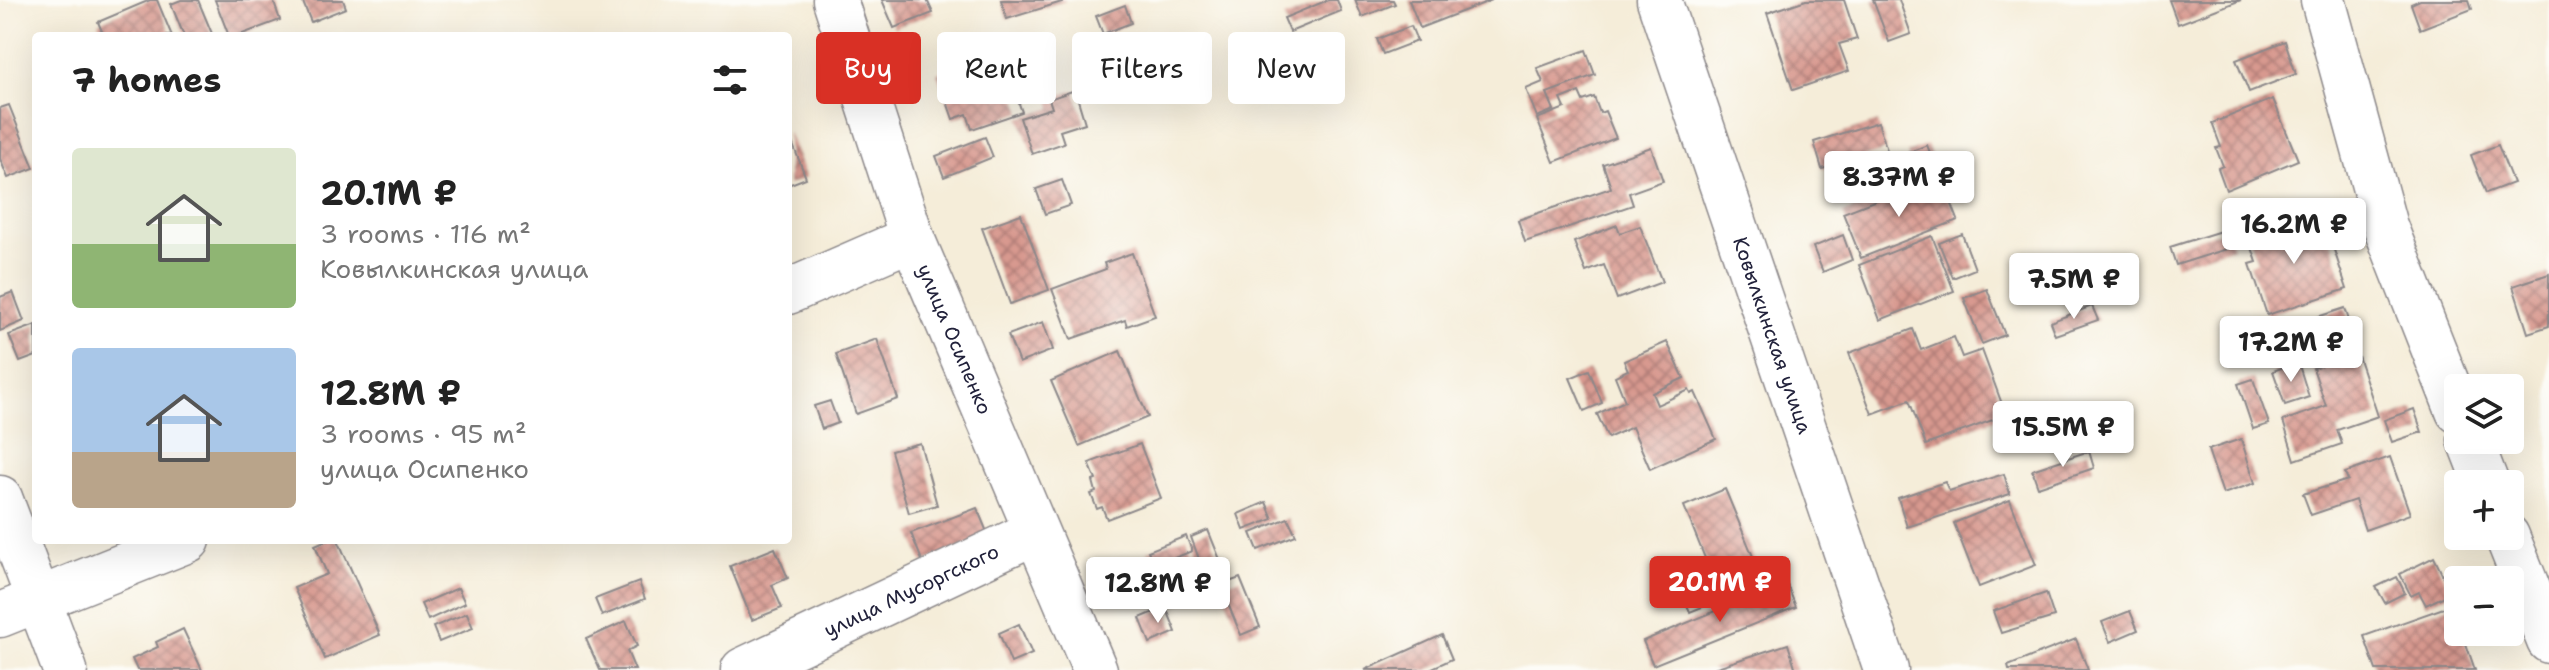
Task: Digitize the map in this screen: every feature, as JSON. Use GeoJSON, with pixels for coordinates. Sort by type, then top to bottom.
{"type":"FeatureCollection","features":[{"type":"Feature","properties":{"kind":"street","name":"улица Осипенко"},"geometry":{"type":"LineString","coordinates":[[835,0],[912,238],[1095,670]]}},
{"type":"Feature","properties":{"kind":"street","name":"Ковылкинская улица"},"geometry":{"type":"LineString","coordinates":[[1659,0],[1886,670]]}},
{"type":"Feature","properties":{"kind":"street"},"geometry":{"type":"LineString","coordinates":[[2323,0],[2385,226],[2444,376]]}},
{"type":"Feature","properties":{"kind":"street"},"geometry":{"type":"LineString","coordinates":[[792,290],[912,238]]}},
{"type":"Feature","properties":{"kind":"street"},"geometry":{"type":"LineString","coordinates":[[0,498],[19,606],[65,670]]}},
{"type":"Feature","properties":{"kind":"street","name":"улица Мусоргского"},"geometry":{"type":"LineString","coordinates":[[743,670],[1035,532]]}},
{"type":"Feature","properties":{"kind":"street"},"geometry":{"type":"LineString","coordinates":[[19,606],[178,544]]}},
{"type":"Feature","properties":{"kind":"street"},"geometry":{"type":"LineString","coordinates":[[2513,550],[2549,641]]}},
{"type":"Feature","properties":{"kind":"building"},"geometry":{"type":"Polygon","coordinates":[[[150,0],[157,0],[170,32],[102,32],[98,22],[150,0]]]}},
{"type":"Feature","properties":{"kind":"building"},"geometry":{"type":"Polygon","coordinates":[[[181,0],[198,0],[211,32],[182,32],[171,4],[181,0]]]}},
{"type":"Feature","properties":{"kind":"building"},"geometry":{"type":"Polygon","coordinates":[[[215,0],[273,0],[280,20],[248,32],[227,32],[215,0]]]}},
{"type":"Feature","properties":{"kind":"building"},"geometry":{"type":"Polygon","coordinates":[[[302,0],[343,0],[346,8],[311,22],[302,0]]]}},
{"type":"Feature","properties":{"kind":"building"},"geometry":{"type":"Polygon","coordinates":[[[882,0],[927,0],[933,13],[894,28],[882,0]]]}},
{"type":"Feature","properties":{"kind":"building"},"geometry":{"type":"Polygon","coordinates":[[[1001,0],[1065,0],[1065,1],[1007,19],[1001,0]]]}},
{"type":"Feature","properties":{"kind":"building"},"geometry":{"type":"Polygon","coordinates":[[[1328,0],[1337,0],[1341,11],[1290,32],[1284,18],[1328,0]]]}},
{"type":"Feature","properties":{"kind":"building"},"geometry":{"type":"Polygon","coordinates":[[[1355,0],[1393,0],[1395,4],[1362,17],[1355,0]]]}},
{"type":"Feature","properties":{"kind":"building"},"geometry":{"type":"Polygon","coordinates":[[[1409,0],[1492,0],[1420,28],[1409,0]]]}},
{"type":"Feature","properties":{"kind":"building"},"geometry":{"type":"Polygon","coordinates":[[[1806,0],[1844,0],[1857,39],[1839,44],[1849,71],[1793,90],[1767,13],[1806,0]]]}},
{"type":"Feature","properties":{"kind":"building"},"geometry":{"type":"Polygon","coordinates":[[[1873,0],[1899,0],[1911,34],[1889,42],[1873,0]]]}},
{"type":"Feature","properties":{"kind":"building"},"geometry":{"type":"Polygon","coordinates":[[[2169,0],[2241,0],[2178,24],[2169,0]]]}},
{"type":"Feature","properties":{"kind":"building"},"geometry":{"type":"Polygon","coordinates":[[[2420,0],[2469,0],[2472,9],[2420,29],[2411,4],[2420,0]]]}},
{"type":"Feature","properties":{"kind":"building"},"geometry":{"type":"Polygon","coordinates":[[[1125,5],[1131,23],[1102,32],[1096,16],[1125,5]]]}},
{"type":"Feature","properties":{"kind":"building"},"geometry":{"type":"Polygon","coordinates":[[[1411,26],[1417,41],[1383,54],[1377,39],[1411,26]]]}},
{"type":"Feature","properties":{"kind":"building"},"geometry":{"type":"Polygon","coordinates":[[[2285,41],[2296,74],[2249,92],[2236,60],[2285,41]]]}},
{"type":"Feature","properties":{"kind":"building"},"geometry":{"type":"Polygon","coordinates":[[[1586,50],[1595,75],[1547,93],[1554,110],[1537,117],[1526,89],[1543,82],[1537,68],[1586,50]]]}},
{"type":"Feature","properties":{"kind":"building"},"geometry":{"type":"Polygon","coordinates":[[[1072,91],[1072,104],[1079,104],[1085,123],[1060,131],[1064,143],[1032,154],[1020,118],[1052,108],[1051,104],[1056,104],[1056,97],[1072,91]]]}},
{"type":"Feature","properties":{"kind":"building"},"geometry":{"type":"Polygon","coordinates":[[[1579,92],[1583,101],[1594,97],[1600,113],[1605,111],[1616,138],[1554,162],[1537,119],[1565,108],[1561,99],[1579,92]]]}},
{"type":"Feature","properties":{"kind":"building"},"geometry":{"type":"Polygon","coordinates":[[[2273,99],[2298,160],[2226,190],[2218,168],[2223,166],[2216,148],[2221,147],[2212,123],[2273,99]]]}},
{"type":"Feature","properties":{"kind":"building"},"geometry":{"type":"Polygon","coordinates":[[[948,104],[1019,104],[1022,112],[972,129],[967,114],[953,119],[948,104]]]}},
{"type":"Feature","properties":{"kind":"building"},"geometry":{"type":"Polygon","coordinates":[[[9,105],[32,163],[32,169],[8,178],[0,159],[0,108],[9,105]]]}},
{"type":"Feature","properties":{"kind":"building"},"geometry":{"type":"Polygon","coordinates":[[[1878,122],[1887,150],[1822,169],[1814,142],[1878,122]]]}},
{"type":"Feature","properties":{"kind":"building"},"geometry":{"type":"Polygon","coordinates":[[[985,137],[993,157],[944,177],[936,156],[985,137]]]}},
{"type":"Feature","properties":{"kind":"building"},"geometry":{"type":"Polygon","coordinates":[[[792,142],[806,178],[792,183],[792,142]]]}},
{"type":"Feature","properties":{"kind":"building"},"geometry":{"type":"Polygon","coordinates":[[[1927,145],[1940,178],[1920,186],[1907,153],[1927,145]]]}},
{"type":"Feature","properties":{"kind":"building"},"geometry":{"type":"Polygon","coordinates":[[[2498,145],[2513,183],[2486,193],[2471,155],[2498,145]]]}},
{"type":"Feature","properties":{"kind":"building"},"geometry":{"type":"Polygon","coordinates":[[[1651,147],[1663,181],[1629,193],[1633,205],[1525,242],[1518,220],[1611,188],[1603,164],[1651,147]]]}},
{"type":"Feature","properties":{"kind":"building"},"geometry":{"type":"Polygon","coordinates":[[[1062,180],[1071,205],[1045,214],[1036,189],[1062,180]]]}},
{"type":"Feature","properties":{"kind":"building"},"geometry":{"type":"Polygon","coordinates":[[[1944,184],[1958,220],[1861,258],[1843,213],[1907,188],[1911,196],[1944,184]]]}},
{"type":"Feature","properties":{"kind":"building"},"geometry":{"type":"Polygon","coordinates":[[[1021,214],[1049,290],[1010,304],[982,228],[1021,214]]]}},
{"type":"Feature","properties":{"kind":"building"},"geometry":{"type":"Polygon","coordinates":[[[2282,221],[2284,228],[2303,222],[2306,232],[2326,226],[2347,289],[2267,315],[2250,264],[2257,262],[2247,233],[2282,221]]]}},
{"type":"Feature","properties":{"kind":"building"},"geometry":{"type":"Polygon","coordinates":[[[1617,225],[1620,233],[1640,226],[1662,282],[1617,299],[1604,265],[1586,272],[1574,242],[1617,225]]]}},
{"type":"Feature","properties":{"kind":"building"},"geometry":{"type":"Polygon","coordinates":[[[2227,229],[2233,247],[2176,265],[2170,247],[2227,229]]]}},
{"type":"Feature","properties":{"kind":"building"},"geometry":{"type":"Polygon","coordinates":[[[1962,234],[1975,269],[1953,278],[1939,243],[1962,234]]]}},
{"type":"Feature","properties":{"kind":"building"},"geometry":{"type":"Polygon","coordinates":[[[1843,235],[1852,260],[1823,272],[1813,247],[1843,235]]]}},
{"type":"Feature","properties":{"kind":"building"},"geometry":{"type":"Polygon","coordinates":[[[1932,236],[1954,291],[1880,320],[1859,265],[1932,236]]]}},
{"type":"Feature","properties":{"kind":"building"},"geometry":{"type":"Polygon","coordinates":[[[1132,253],[1155,316],[1127,326],[1125,320],[1071,339],[1052,289],[1106,269],[1104,263],[1132,253]]]}},
{"type":"Feature","properties":{"kind":"building"},"geometry":{"type":"Polygon","coordinates":[[[2549,274],[2549,326],[2528,333],[2513,286],[2549,274]]]}},
{"type":"Feature","properties":{"kind":"building"},"geometry":{"type":"Polygon","coordinates":[[[1987,289],[2005,335],[1982,344],[1964,298],[1987,289]]]}},
{"type":"Feature","properties":{"kind":"building"},"geometry":{"type":"Polygon","coordinates":[[[13,292],[24,321],[0,331],[0,297],[13,292]]]}},
{"type":"Feature","properties":{"kind":"building"},"geometry":{"type":"Polygon","coordinates":[[[2092,306],[2098,320],[2055,335],[2050,322],[2092,306]]]}},
{"type":"Feature","properties":{"kind":"building"},"geometry":{"type":"Polygon","coordinates":[[[2345,308],[2355,339],[2319,351],[2308,320],[2345,308]]]}},
{"type":"Feature","properties":{"kind":"building"},"geometry":{"type":"Polygon","coordinates":[[[1043,322],[1053,350],[1019,363],[1008,335],[1043,322]]]}},
{"type":"Feature","properties":{"kind":"building"},"geometry":{"type":"Polygon","coordinates":[[[32,326],[32,358],[20,362],[9,335],[32,326]]]}},
{"type":"Feature","properties":{"kind":"building"},"geometry":{"type":"Polygon","coordinates":[[[1913,329],[1921,350],[1954,337],[1962,357],[1982,350],[2006,415],[1926,445],[1909,400],[1872,414],[1849,353],[1913,329]]]}},
{"type":"Feature","properties":{"kind":"building"},"geometry":{"type":"Polygon","coordinates":[[[877,339],[898,399],[856,414],[836,354],[877,339]]]}},
{"type":"Feature","properties":{"kind":"building"},"geometry":{"type":"Polygon","coordinates":[[[1667,342],[1684,378],[1652,393],[1657,405],[1689,390],[1691,394],[1695,392],[1716,439],[1650,469],[1632,427],[1608,438],[1597,414],[1625,401],[1615,376],[1628,370],[1624,361],[1667,342]]]}},
{"type":"Feature","properties":{"kind":"building"},"geometry":{"type":"Polygon","coordinates":[[[1120,351],[1148,417],[1079,446],[1051,381],[1120,351]]]}},
{"type":"Feature","properties":{"kind":"building"},"geometry":{"type":"Polygon","coordinates":[[[2357,353],[2378,416],[2337,430],[2342,444],[2295,460],[2283,421],[2326,406],[2313,368],[2357,353]]]}},
{"type":"Feature","properties":{"kind":"building"},"geometry":{"type":"Polygon","coordinates":[[[2298,362],[2309,397],[2285,405],[2273,371],[2298,362]]]}},
{"type":"Feature","properties":{"kind":"building"},"geometry":{"type":"Polygon","coordinates":[[[1589,370],[1602,403],[1584,411],[1570,378],[1589,370]]]}},
{"type":"Feature","properties":{"kind":"building"},"geometry":{"type":"Polygon","coordinates":[[[2253,379],[2269,424],[2253,429],[2238,384],[2253,379]]]}},
{"type":"Feature","properties":{"kind":"building"},"geometry":{"type":"Polygon","coordinates":[[[830,401],[838,423],[822,429],[814,406],[830,401]]]}},
{"type":"Feature","properties":{"kind":"building"},"geometry":{"type":"Polygon","coordinates":[[[2414,409],[2422,432],[2392,442],[2384,420],[2414,409]]]}},
{"type":"Feature","properties":{"kind":"building"},"geometry":{"type":"Polygon","coordinates":[[[2241,439],[2255,483],[2223,494],[2208,450],[2241,439]]]}},
{"type":"Feature","properties":{"kind":"building"},"geometry":{"type":"Polygon","coordinates":[[[920,443],[937,505],[909,513],[891,451],[920,443]]]}},
{"type":"Feature","properties":{"kind":"building"},"geometry":{"type":"Polygon","coordinates":[[[1140,444],[1161,498],[1107,519],[1102,507],[1097,509],[1091,494],[1096,492],[1093,481],[1096,480],[1089,463],[1140,444]]]}},
{"type":"Feature","properties":{"kind":"building"},"geometry":{"type":"Polygon","coordinates":[[[2089,451],[2094,468],[2038,487],[2032,470],[2089,451]]]}},
{"type":"Feature","properties":{"kind":"building"},"geometry":{"type":"Polygon","coordinates":[[[2390,457],[2410,514],[2365,530],[2355,500],[2311,515],[2303,494],[2348,480],[2345,473],[2390,457]]]}},
{"type":"Feature","properties":{"kind":"building"},"geometry":{"type":"Polygon","coordinates":[[[2004,474],[2010,494],[1907,527],[1898,498],[1945,482],[1949,491],[2004,474]]]}},
{"type":"Feature","properties":{"kind":"building"},"geometry":{"type":"Polygon","coordinates":[[[1725,489],[1757,566],[1715,583],[1684,506],[1725,489]]]}},
{"type":"Feature","properties":{"kind":"building"},"geometry":{"type":"Polygon","coordinates":[[[2010,500],[2036,565],[1979,587],[1954,523],[2010,500]]]}},
{"type":"Feature","properties":{"kind":"building"},"geometry":{"type":"Polygon","coordinates":[[[1266,502],[1273,519],[1244,530],[1238,514],[1266,502]]]}},
{"type":"Feature","properties":{"kind":"building"},"geometry":{"type":"Polygon","coordinates":[[[977,508],[989,537],[923,563],[911,533],[977,508]]]}},
{"type":"Feature","properties":{"kind":"building"},"geometry":{"type":"Polygon","coordinates":[[[1288,518],[1296,535],[1258,550],[1251,533],[1288,518]]]}},
{"type":"Feature","properties":{"kind":"building"},"geometry":{"type":"Polygon","coordinates":[[[1208,530],[1221,562],[1205,569],[1211,583],[1159,605],[1149,580],[1199,559],[1191,537],[1208,530]]]}},
{"type":"Feature","properties":{"kind":"building"},"geometry":{"type":"Polygon","coordinates":[[[1186,536],[1192,551],[1155,566],[1148,551],[1186,536]]]}},
{"type":"Feature","properties":{"kind":"building"},"geometry":{"type":"Polygon","coordinates":[[[340,544],[380,635],[325,659],[294,588],[327,574],[315,545],[340,544]]]}},
{"type":"Feature","properties":{"kind":"building"},"geometry":{"type":"Polygon","coordinates":[[[775,548],[788,578],[772,585],[782,608],[752,620],[730,566],[775,548]]]}},
{"type":"Feature","properties":{"kind":"building"},"geometry":{"type":"Polygon","coordinates":[[[2434,557],[2444,578],[2444,596],[2426,605],[2419,592],[2411,596],[2400,574],[2434,557]]]}},
{"type":"Feature","properties":{"kind":"building"},"geometry":{"type":"Polygon","coordinates":[[[2397,577],[2405,593],[2385,603],[2376,587],[2397,577]]]}},
{"type":"Feature","properties":{"kind":"building"},"geometry":{"type":"Polygon","coordinates":[[[1240,578],[1260,627],[1241,635],[1220,585],[1240,578]]]}},
{"type":"Feature","properties":{"kind":"building"},"geometry":{"type":"Polygon","coordinates":[[[639,582],[645,599],[602,616],[595,599],[639,582]]]}},
{"type":"Feature","properties":{"kind":"building"},"geometry":{"type":"Polygon","coordinates":[[[1786,582],[1796,607],[1653,665],[1643,641],[1786,582]]]}},
{"type":"Feature","properties":{"kind":"building"},"geometry":{"type":"Polygon","coordinates":[[[1715,583],[1722,599],[1690,612],[1683,596],[1715,583]]]}},
{"type":"Feature","properties":{"kind":"building"},"geometry":{"type":"Polygon","coordinates":[[[458,588],[465,603],[428,620],[421,604],[458,588]]]}},
{"type":"Feature","properties":{"kind":"building"},"geometry":{"type":"Polygon","coordinates":[[[2046,593],[2054,617],[2001,633],[1993,611],[2046,593]]]}},
{"type":"Feature","properties":{"kind":"building"},"geometry":{"type":"Polygon","coordinates":[[[1166,607],[1176,632],[1150,643],[1140,618],[1166,607]]]}},
{"type":"Feature","properties":{"kind":"building"},"geometry":{"type":"Polygon","coordinates":[[[2444,608],[2444,646],[2467,646],[2475,670],[2376,670],[2364,636],[2444,608]]]}},
{"type":"Feature","properties":{"kind":"building"},"geometry":{"type":"Polygon","coordinates":[[[2130,611],[2138,630],[2110,642],[2102,622],[2130,611]]]}},
{"type":"Feature","properties":{"kind":"building"},"geometry":{"type":"Polygon","coordinates":[[[467,613],[473,628],[439,642],[433,627],[467,613]]]}},
{"type":"Feature","properties":{"kind":"building"},"geometry":{"type":"Polygon","coordinates":[[[626,621],[637,646],[627,651],[635,670],[600,670],[586,639],[626,621]]]}},
{"type":"Feature","properties":{"kind":"building"},"geometry":{"type":"Polygon","coordinates":[[[1019,624],[1032,654],[1011,663],[999,633],[1019,624]]]}},
{"type":"Feature","properties":{"kind":"building"},"geometry":{"type":"Polygon","coordinates":[[[183,629],[202,670],[137,670],[132,659],[158,647],[156,642],[183,629]]]}},
{"type":"Feature","properties":{"kind":"building"},"geometry":{"type":"Polygon","coordinates":[[[1442,635],[1452,659],[1428,670],[1365,670],[1442,635]]]}},
{"type":"Feature","properties":{"kind":"building"},"geometry":{"type":"Polygon","coordinates":[[[2076,639],[2088,670],[2009,670],[2008,666],[2076,639]]]}},
{"type":"Feature","properties":{"kind":"building"},"geometry":{"type":"Polygon","coordinates":[[[1788,644],[1796,670],[1711,669],[1788,644]]]}}]}
